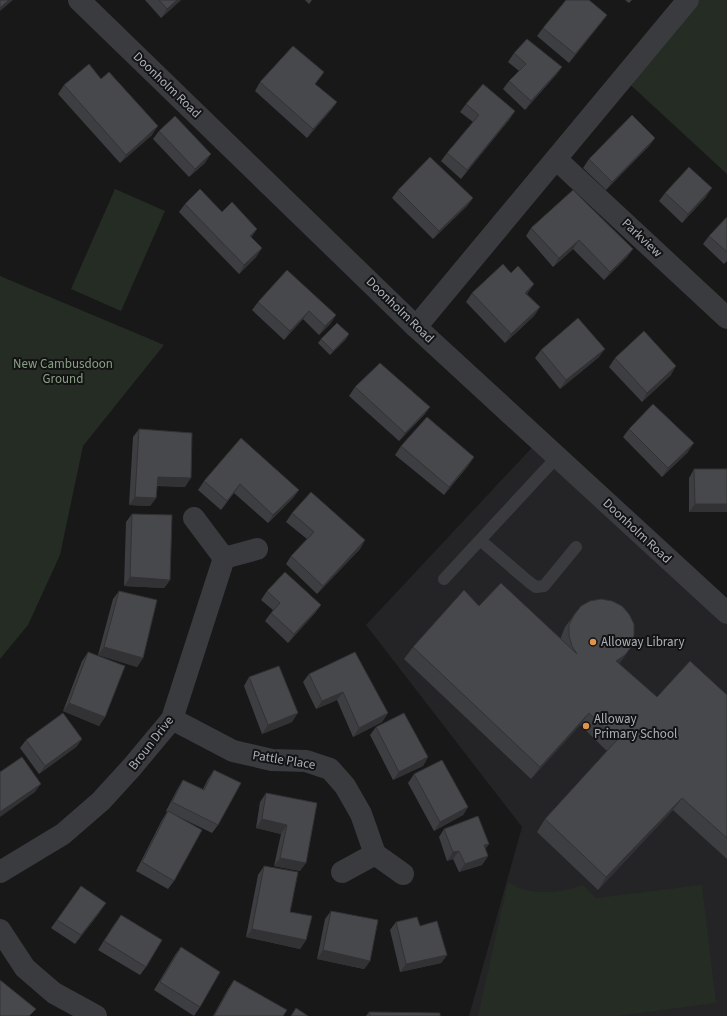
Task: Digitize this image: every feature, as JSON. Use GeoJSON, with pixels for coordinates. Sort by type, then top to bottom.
{"type":"FeatureCollection","features":[{"type":"Feature","properties":{"kind":"street","name":"Doonholm Road"},"geometry":{"type":"LineString","coordinates":[[80,0],[416,327],[727,613]]}},
{"type":"Feature","properties":{"kind":"street"},"geometry":{"type":"LineString","coordinates":[[416,327],[688,0]]}},
{"type":"Feature","properties":{"kind":"street","name":"Parkview"},"geometry":{"type":"LineString","coordinates":[[556,159],[727,318]]}},
{"type":"Feature","properties":{"kind":"street"},"geometry":{"type":"LineString","coordinates":[[194,518],[224,558],[256,549]]}},
{"type":"Feature","properties":{"kind":"street","name":"Broun Drive"},"geometry":{"type":"LineString","coordinates":[[0,872],[63,834],[101,800],[132,767],[172,719],[224,558]]}},
{"type":"Feature","properties":{"kind":"street","name":"Pattle Place"},"geometry":{"type":"LineString","coordinates":[[172,719],[233,751],[272,760],[306,761],[330,769],[345,786],[361,814],[375,854]]}},
{"type":"Feature","properties":{"kind":"street"},"geometry":{"type":"LineString","coordinates":[[342,872],[375,854],[403,874]]}},
{"type":"Feature","properties":{"kind":"street"},"geometry":{"type":"LineString","coordinates":[[0,930],[25,968],[72,1011],[96,1016]]}},
{"type":"Feature","properties":{"kind":"lane"},"geometry":{"type":"LineString","coordinates":[[444,579],[557,457]]}},
{"type":"Feature","properties":{"kind":"lane"},"geometry":{"type":"LineString","coordinates":[[480,540],[536,587],[544,586],[576,547]]}},
{"type":"Feature","properties":{"kind":"shaded area","name":"Alloway Primary School"},"geometry":{"type":"Polygon","coordinates":[[[539,440],[727,613],[727,1016],[469,1016],[522,827],[366,625],[539,440]]]}},
{"type":"Feature","properties":{"kind":"green space"},"geometry":{"type":"Polygon","coordinates":[[[688,0],[727,0],[727,174],[623,78],[688,0]]]}},
{"type":"Feature","properties":{"kind":"green space"},"geometry":{"type":"Polygon","coordinates":[[[115,189],[165,211],[121,311],[71,289],[115,189]]]}},
{"type":"Feature","properties":{"kind":"green space","name":"New Cambusdoon Ground"},"geometry":{"type":"Polygon","coordinates":[[[0,276],[164,345],[83,446],[60,555],[28,625],[0,659],[0,276]]]}},
{"type":"Feature","properties":{"kind":"green space"},"geometry":{"type":"Polygon","coordinates":[[[508,882],[519,888],[540,892],[562,891],[583,885],[596,898],[702,885],[716,1003],[617,1016],[478,1016],[508,882]]]}},
{"type":"Feature","properties":{"kind":"building"},"geometry":{"type":"Polygon","coordinates":[[[0,0],[9,0],[0,8],[0,0]]]}},
{"type":"Feature","properties":{"kind":"building"},"geometry":{"type":"Polygon","coordinates":[[[159,0],[177,0],[167,9],[159,0]]]}},
{"type":"Feature","properties":{"kind":"building"},"geometry":{"type":"Polygon","coordinates":[[[566,0],[589,0],[607,15],[575,54],[543,28],[566,0]]]}},
{"type":"Feature","properties":{"kind":"building"},"geometry":{"type":"Polygon","coordinates":[[[527,39],[562,67],[531,101],[509,81],[526,64],[514,53],[527,39]]]}},
{"type":"Feature","properties":{"kind":"building"},"geometry":{"type":"Polygon","coordinates":[[[293,46],[324,72],[315,84],[337,102],[313,129],[260,82],[293,46]]]}},
{"type":"Feature","properties":{"kind":"building"},"geometry":{"type":"Polygon","coordinates":[[[89,64],[101,79],[109,72],[158,126],[126,155],[64,85],[89,64]]]}},
{"type":"Feature","properties":{"kind":"building"},"geometry":{"type":"Polygon","coordinates":[[[483,84],[515,111],[467,170],[447,153],[479,115],[466,104],[483,84]]]}},
{"type":"Feature","properties":{"kind":"building"},"geometry":{"type":"Polygon","coordinates":[[[632,115],[655,138],[612,182],[589,159],[632,115]]]}},
{"type":"Feature","properties":{"kind":"building"},"geometry":{"type":"Polygon","coordinates":[[[175,116],[211,154],[195,169],[159,131],[175,116]]]}},
{"type":"Feature","properties":{"kind":"building"},"geometry":{"type":"Polygon","coordinates":[[[430,157],[473,198],[439,231],[398,190],[430,157]]]}},
{"type":"Feature","properties":{"kind":"building"},"geometry":{"type":"Polygon","coordinates":[[[689,167],[712,188],[688,214],[665,193],[689,167]]]}},
{"type":"Feature","properties":{"kind":"building"},"geometry":{"type":"Polygon","coordinates":[[[200,189],[222,212],[232,202],[257,229],[250,236],[262,248],[244,265],[185,204],[200,189]]]}},
{"type":"Feature","properties":{"kind":"building"},"geometry":{"type":"Polygon","coordinates":[[[573,190],[633,249],[610,272],[579,240],[559,258],[531,228],[573,190]]]}},
{"type":"Feature","properties":{"kind":"building"},"geometry":{"type":"Polygon","coordinates":[[[727,217],[727,252],[709,236],[727,217]]]}},
{"type":"Feature","properties":{"kind":"building"},"geometry":{"type":"Polygon","coordinates":[[[503,264],[511,273],[518,266],[534,284],[525,293],[540,307],[511,334],[472,293],[503,264]]]}},
{"type":"Feature","properties":{"kind":"building"},"geometry":{"type":"Polygon","coordinates":[[[287,270],[336,315],[325,326],[309,311],[290,331],[258,302],[287,270]]]}},
{"type":"Feature","properties":{"kind":"building"},"geometry":{"type":"Polygon","coordinates":[[[578,318],[605,349],[566,380],[541,350],[578,318]]]}},
{"type":"Feature","properties":{"kind":"building"},"geometry":{"type":"Polygon","coordinates":[[[337,323],[349,334],[333,351],[321,339],[337,323]]]}},
{"type":"Feature","properties":{"kind":"building"},"geometry":{"type":"Polygon","coordinates":[[[644,331],[676,366],[647,393],[615,358],[644,331]]]}},
{"type":"Feature","properties":{"kind":"building"},"geometry":{"type":"Polygon","coordinates":[[[380,363],[430,407],[405,433],[355,387],[380,363]]]}},
{"type":"Feature","properties":{"kind":"building"},"geometry":{"type":"Polygon","coordinates":[[[653,404],[694,443],[668,468],[629,429],[653,404]]]}},
{"type":"Feature","properties":{"kind":"building"},"geometry":{"type":"Polygon","coordinates":[[[427,417],[474,457],[449,487],[401,446],[427,417]]]}},
{"type":"Feature","properties":{"kind":"building"},"geometry":{"type":"Polygon","coordinates":[[[139,429],[192,433],[191,478],[158,477],[156,498],[135,497],[139,429]]]}},
{"type":"Feature","properties":{"kind":"building"},"geometry":{"type":"Polygon","coordinates":[[[241,438],[299,490],[273,515],[240,484],[227,501],[204,481],[241,438]]]}},
{"type":"Feature","properties":{"kind":"building"},"geometry":{"type":"Polygon","coordinates":[[[694,469],[727,469],[727,504],[695,504],[694,469]]]}},
{"type":"Feature","properties":{"kind":"building"},"geometry":{"type":"Polygon","coordinates":[[[311,492],[365,540],[323,586],[291,556],[314,532],[292,513],[311,492]]]}},
{"type":"Feature","properties":{"kind":"building"},"geometry":{"type":"Polygon","coordinates":[[[132,514],[172,515],[170,580],[130,577],[132,514]]]}},
{"type":"Feature","properties":{"kind":"building"},"geometry":{"type":"Polygon","coordinates":[[[285,572],[321,605],[294,634],[271,613],[280,603],[267,591],[285,572]]]}},
{"type":"Feature","properties":{"kind":"building"},"geometry":{"type":"Polygon","coordinates":[[[501,583],[577,654],[572,646],[569,636],[569,625],[574,615],[581,606],[590,601],[601,599],[612,601],[622,606],[629,614],[634,624],[632,646],[625,655],[616,661],[657,697],[690,661],[727,695],[727,838],[682,798],[606,877],[545,819],[617,740],[589,713],[540,767],[413,647],[464,590],[479,606],[501,583]]]}},
{"type":"Feature","properties":{"kind":"building"},"geometry":{"type":"Polygon","coordinates":[[[119,591],[157,600],[143,658],[104,647],[119,591]]]}},
{"type":"Feature","properties":{"kind":"building"},"geometry":{"type":"Polygon","coordinates":[[[88,652],[125,666],[105,717],[69,703],[88,652]]]}},
{"type":"Feature","properties":{"kind":"building"},"geometry":{"type":"Polygon","coordinates":[[[355,652],[388,713],[359,728],[343,692],[322,701],[309,674],[355,652]]]}},
{"type":"Feature","properties":{"kind":"building"},"geometry":{"type":"Polygon","coordinates":[[[279,666],[298,713],[268,725],[249,677],[279,666]]]}},
{"type":"Feature","properties":{"kind":"building"},"geometry":{"type":"Polygon","coordinates":[[[63,713],[82,739],[45,766],[26,740],[63,713]]]}},
{"type":"Feature","properties":{"kind":"building"},"geometry":{"type":"Polygon","coordinates":[[[404,713],[428,757],[399,772],[376,727],[404,713]]]}},
{"type":"Feature","properties":{"kind":"building"},"geometry":{"type":"Polygon","coordinates":[[[22,757],[41,784],[0,812],[0,772],[22,757]]]}},
{"type":"Feature","properties":{"kind":"building"},"geometry":{"type":"Polygon","coordinates":[[[442,760],[468,807],[440,822],[414,774],[442,760]]]}},
{"type":"Feature","properties":{"kind":"building"},"geometry":{"type":"Polygon","coordinates":[[[214,770],[241,783],[218,825],[172,802],[183,780],[204,790],[214,770]]]}},
{"type":"Feature","properties":{"kind":"building"},"geometry":{"type":"Polygon","coordinates":[[[266,793],[317,803],[306,863],[280,858],[287,825],[262,819],[266,793]]]}},
{"type":"Feature","properties":{"kind":"building"},"geometry":{"type":"Polygon","coordinates":[[[168,811],[202,830],[174,881],[142,862],[168,811]]]}},
{"type":"Feature","properties":{"kind":"building"},"geometry":{"type":"Polygon","coordinates":[[[478,816],[489,844],[484,845],[488,856],[465,864],[459,851],[453,852],[444,829],[478,816]]]}},
{"type":"Feature","properties":{"kind":"building"},"geometry":{"type":"Polygon","coordinates":[[[264,866],[298,872],[290,912],[312,916],[306,940],[252,929],[264,866]]]}},
{"type":"Feature","properties":{"kind":"building"},"geometry":{"type":"Polygon","coordinates":[[[81,886],[106,903],[81,935],[57,920],[81,886]]]}},
{"type":"Feature","properties":{"kind":"building"},"geometry":{"type":"Polygon","coordinates":[[[331,911],[378,920],[370,961],[323,950],[331,911]]]}},
{"type":"Feature","properties":{"kind":"building"},"geometry":{"type":"Polygon","coordinates":[[[121,915],[162,940],[146,967],[104,941],[121,915]]]}},
{"type":"Feature","properties":{"kind":"building"},"geometry":{"type":"Polygon","coordinates":[[[417,917],[420,926],[437,921],[447,955],[406,964],[396,922],[417,917]]]}},
{"type":"Feature","properties":{"kind":"building"},"geometry":{"type":"Polygon","coordinates":[[[181,947],[220,972],[200,1007],[160,982],[181,947]]]}},
{"type":"Feature","properties":{"kind":"building"},"geometry":{"type":"Polygon","coordinates":[[[0,980],[36,1009],[29,1016],[0,1016],[0,980]]]}},
{"type":"Feature","properties":{"kind":"building"},"geometry":{"type":"Polygon","coordinates":[[[234,980],[287,1010],[283,1016],[214,1016],[234,980]]]}},
{"type":"Feature","properties":{"kind":"building"},"geometry":{"type":"Polygon","coordinates":[[[296,1008],[308,1016],[291,1016],[296,1008]]]}},
{"type":"Feature","properties":{"kind":"building"},"geometry":{"type":"Polygon","coordinates":[[[369,1012],[440,1013],[440,1016],[370,1016],[369,1012]]]}},
{"type":"Feature","properties":{"kind":"place","name":"Alloway Library"},"geometry":{"type":"Point","coordinates":[593,642]}},
{"type":"Feature","properties":{"kind":"place","name":"Alloway Primary School"},"geometry":{"type":"Point","coordinates":[586,726]}}]}
